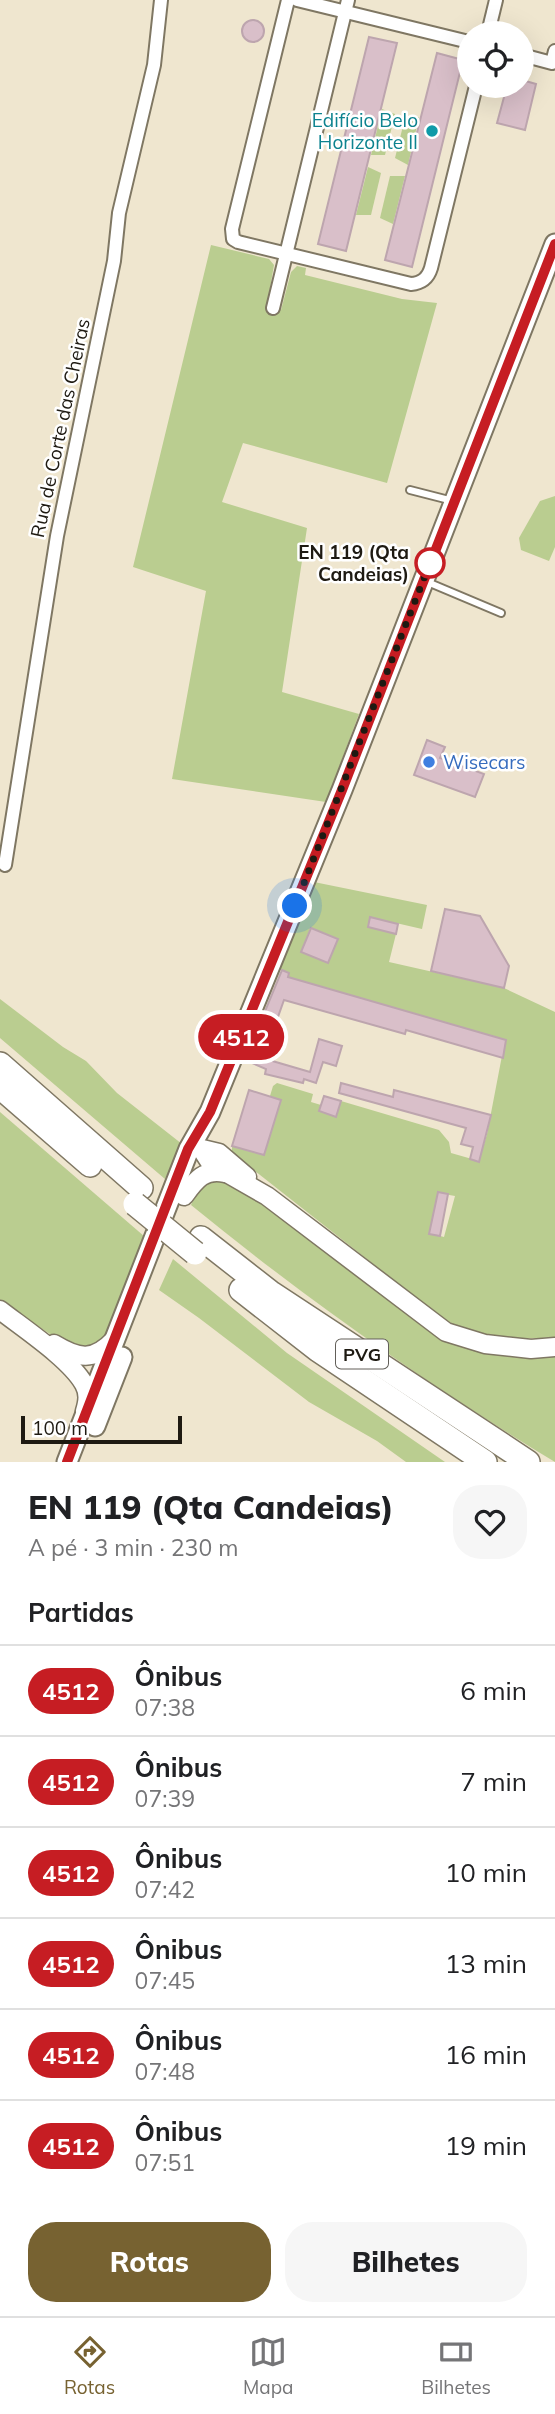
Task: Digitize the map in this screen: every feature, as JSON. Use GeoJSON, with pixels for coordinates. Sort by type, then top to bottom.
{"type":"FeatureCollection","features":[{"type":"Feature","properties":{"kind":"highway","name":"PVG"},"geometry":{"type":"LineString","coordinates":[[0,1064],[138,1196]]}},
{"type":"Feature","properties":{"kind":"highway","name":"PVG"},"geometry":{"type":"LineString","coordinates":[[0,1087],[198,1245],[318,1350],[485,1462]]}},
{"type":"Feature","properties":{"kind":"highway","name":"PVG"},"geometry":{"type":"LineString","coordinates":[[198,1245],[528,1462]]}},
{"type":"Feature","properties":{"kind":"main road"},"geometry":{"type":"LineString","coordinates":[[67,1462],[98,1380],[342,790],[555,244]]}},
{"type":"Feature","properties":{"kind":"main road"},"geometry":{"type":"LineString","coordinates":[[196,1147],[211,1164],[267,1196]]}},
{"type":"Feature","properties":{"kind":"main road"},"geometry":{"type":"LineString","coordinates":[[79,1462],[184,1196],[196,1147]]}},
{"type":"Feature","properties":{"kind":"main road"},"geometry":{"type":"LineString","coordinates":[[196,1147],[219,1153],[267,1196],[446,1332],[485,1344],[531,1349],[555,1347]]}},
{"type":"Feature","properties":{"kind":"main road"},"geometry":{"type":"LineString","coordinates":[[184,1196],[204,1174],[216,1171],[230,1174]]}},
{"type":"Feature","properties":{"kind":"main road"},"geometry":{"type":"LineString","coordinates":[[0,1310],[71,1361],[87,1394],[84,1418]]}},
{"type":"Feature","properties":{"kind":"main road"},"geometry":{"type":"LineString","coordinates":[[71,1361],[95,1354],[115,1339]]}},
{"type":"Feature","properties":{"kind":"main road"},"geometry":{"type":"LineString","coordinates":[[71,1361],[87,1363],[98,1380],[100,1395],[79,1462]]}},
{"type":"Feature","properties":{"kind":"main road"},"geometry":{"type":"LineString","coordinates":[[98,1380],[112,1373],[118,1365]]}},
{"type":"Feature","properties":{"kind":"street","name":"Rua de Corte das Cheiras"},"geometry":{"type":"LineString","coordinates":[[5,865],[57,536],[114,261],[119,213],[153,65],[161,0]]}},
{"type":"Feature","properties":{"kind":"street"},"geometry":{"type":"LineString","coordinates":[[288,0],[232,229],[233,239],[238,242],[411,284],[426,279],[473,98]]}},
{"type":"Feature","properties":{"kind":"street"},"geometry":{"type":"LineString","coordinates":[[297,0],[346,6],[457,38]]}},
{"type":"Feature","properties":{"kind":"street"},"geometry":{"type":"LineString","coordinates":[[491,21],[496,0]]}},
{"type":"Feature","properties":{"kind":"street"},"geometry":{"type":"LineString","coordinates":[[273,308],[346,6]]}},
{"type":"Feature","properties":{"kind":"street"},"geometry":{"type":"LineString","coordinates":[[534,56],[553,57]]}},
{"type":"Feature","properties":{"kind":"lane"},"geometry":{"type":"LineString","coordinates":[[410,490],[455,501]]}},
{"type":"Feature","properties":{"kind":"lane"},"geometry":{"type":"LineString","coordinates":[[424,581],[502,613]]}},
{"type":"Feature","properties":{"kind":"green space"},"geometry":{"type":"Polygon","coordinates":[[[382,109],[395,114],[385,155],[371,155],[382,109]]]}},
{"type":"Feature","properties":{"kind":"green space"},"geometry":{"type":"Polygon","coordinates":[[[419,117],[408,165],[395,158],[405,118],[419,117]]]}},
{"type":"Feature","properties":{"kind":"green space"},"geometry":{"type":"Polygon","coordinates":[[[368,167],[381,173],[371,215],[356,215],[368,167]]]}},
{"type":"Feature","properties":{"kind":"green space"},"geometry":{"type":"Polygon","coordinates":[[[390,176],[405,176],[393,224],[380,218],[390,176]]]}},
{"type":"Feature","properties":{"kind":"green space"},"geometry":{"type":"Polygon","coordinates":[[[211,245],[269,259],[274,265],[267,306],[281,310],[291,272],[297,266],[306,268],[305,275],[402,299],[437,303],[387,483],[243,443],[222,502],[307,528],[282,692],[359,714],[326,802],[172,779],[206,591],[133,567],[211,245]]]}},
{"type":"Feature","properties":{"kind":"green space"},"geometry":{"type":"Polygon","coordinates":[[[555,496],[555,547],[549,561],[521,550],[519,538],[540,501],[555,496]]]}},
{"type":"Feature","properties":{"kind":"green space"},"geometry":{"type":"Polygon","coordinates":[[[314,882],[427,905],[422,929],[370,917],[368,927],[396,934],[389,962],[504,988],[555,1012],[555,1337],[492,1336],[451,1323],[232,1153],[232,1146],[264,1155],[280,1100],[270,1096],[277,1083],[313,1094],[311,1102],[321,1105],[319,1111],[336,1117],[341,1101],[439,1130],[449,1142],[451,1153],[479,1161],[487,1134],[505,1040],[289,978],[289,973],[279,969],[314,882]],[[310,929],[301,952],[328,962],[338,939],[310,929]],[[438,1193],[429,1233],[444,1237],[455,1196],[438,1193]]]}},
{"type":"Feature","properties":{"kind":"green space"},"geometry":{"type":"Polygon","coordinates":[[[0,999],[86,1061],[117,1093],[182,1144],[165,1179],[0,1038],[0,999]]]}},
{"type":"Feature","properties":{"kind":"green space"},"geometry":{"type":"Polygon","coordinates":[[[0,1112],[152,1243],[108,1346],[71,1348],[0,1301],[0,1112]]]}},
{"type":"Feature","properties":{"kind":"green space"},"geometry":{"type":"Polygon","coordinates":[[[208,1178],[229,1178],[446,1337],[555,1352],[555,1462],[368,1340],[191,1205],[208,1178]]]}},
{"type":"Feature","properties":{"kind":"green space"},"geometry":{"type":"Polygon","coordinates":[[[173,1259],[287,1353],[445,1462],[406,1462],[377,1441],[309,1402],[159,1290],[173,1259]]]}},
{"type":"Feature","properties":{"kind":"building"},"geometry":{"type":"Polygon","coordinates":[[[253,20],[263,27],[264,31],[257,41],[253,42],[243,35],[242,31],[249,21],[253,20]]]}},
{"type":"Feature","properties":{"kind":"building"},"geometry":{"type":"Polygon","coordinates":[[[369,37],[397,43],[346,251],[318,244],[369,37]]]}},
{"type":"Feature","properties":{"kind":"building"},"geometry":{"type":"Polygon","coordinates":[[[437,53],[457,58],[457,84],[412,267],[385,260],[437,53]]]}},
{"type":"Feature","properties":{"kind":"building"},"geometry":{"type":"Polygon","coordinates":[[[504,98],[533,98],[525,130],[497,123],[504,98]]]}},
{"type":"Feature","properties":{"kind":"building"},"geometry":{"type":"Polygon","coordinates":[[[427,740],[445,747],[440,758],[484,774],[475,797],[414,775],[427,740]]]}},
{"type":"Feature","properties":{"kind":"building"},"geometry":{"type":"Polygon","coordinates":[[[445,909],[480,916],[509,966],[504,988],[431,971],[445,909]]]}},
{"type":"Feature","properties":{"kind":"building"},"geometry":{"type":"Polygon","coordinates":[[[370,917],[398,924],[396,934],[368,927],[370,917]]]}},
{"type":"Feature","properties":{"kind":"building"},"geometry":{"type":"Polygon","coordinates":[[[311,928],[338,939],[328,963],[301,952],[311,928]]]}},
{"type":"Feature","properties":{"kind":"building"},"geometry":{"type":"Polygon","coordinates":[[[282,970],[289,973],[288,977],[506,1040],[503,1058],[406,1030],[405,1034],[284,1000],[274,1028],[268,1026],[261,1043],[273,1047],[269,1060],[310,1072],[319,1039],[342,1046],[336,1066],[323,1062],[316,1083],[304,1079],[303,1083],[265,1074],[266,1069],[245,1060],[282,970]]]}},
{"type":"Feature","properties":{"kind":"building"},"geometry":{"type":"Polygon","coordinates":[[[341,1083],[393,1097],[394,1090],[491,1115],[479,1162],[470,1159],[473,1147],[461,1144],[466,1128],[339,1093],[341,1083]]]}},
{"type":"Feature","properties":{"kind":"building"},"geometry":{"type":"Polygon","coordinates":[[[249,1090],[281,1100],[264,1155],[232,1146],[249,1090]]]}},
{"type":"Feature","properties":{"kind":"building"},"geometry":{"type":"Polygon","coordinates":[[[324,1096],[341,1101],[336,1117],[319,1111],[324,1096]]]}},
{"type":"Feature","properties":{"kind":"building"},"geometry":{"type":"Polygon","coordinates":[[[438,1192],[448,1194],[440,1236],[429,1234],[438,1192]]]}},
{"type":"Feature","properties":{"kind":"bus line","name":"4512"},"geometry":{"type":"LineString","coordinates":[[67,1462],[188,1149],[210,1112],[342,790],[555,244]]}},
{"type":"Feature","properties":{"kind":"place","name":"Edifício Belo Horizonte II"},"geometry":{"type":"Point","coordinates":[432,131]}},
{"type":"Feature","properties":{"kind":"place","name":"EN 119 (Qta Candeias)"},"geometry":{"type":"Point","coordinates":[430,563]}},
{"type":"Feature","properties":{"kind":"place","name":"Wisecars"},"geometry":{"type":"Point","coordinates":[429,762]}},
{"type":"Feature","properties":{"kind":"route"},"geometry":{"type":"LineString","coordinates":[[295,906],[430,563]]}}]}
